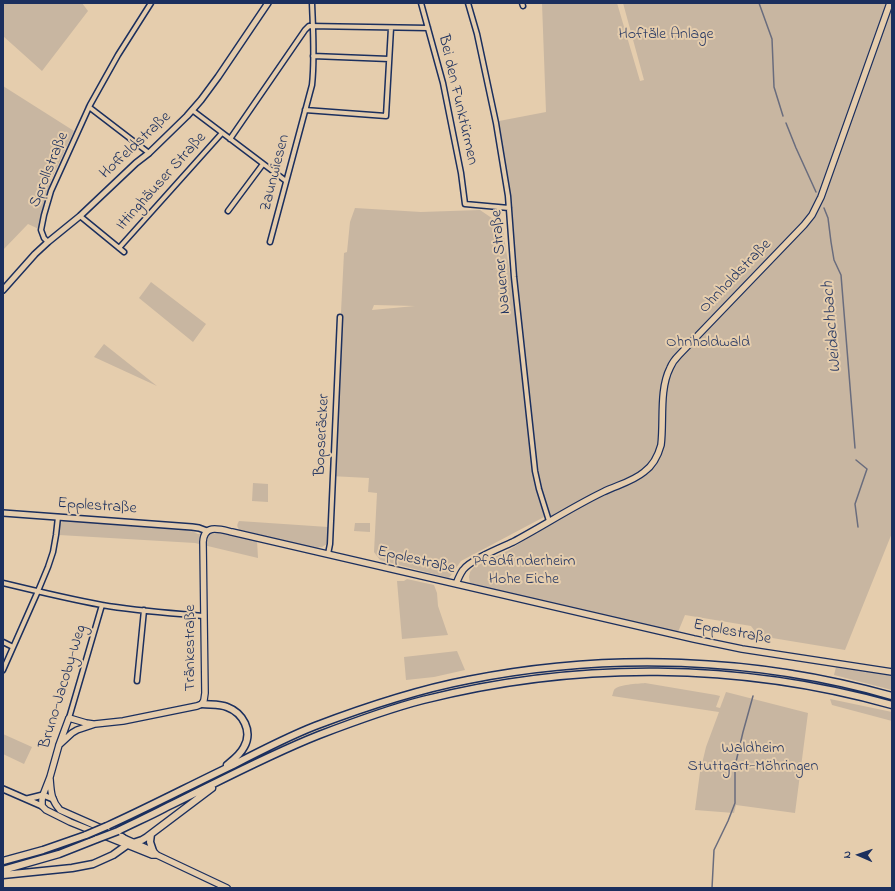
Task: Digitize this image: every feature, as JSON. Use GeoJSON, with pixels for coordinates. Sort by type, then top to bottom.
{"type":"FeatureCollection","features":[{"type":"Feature","properties":{"kind":"highway"},"geometry":{"type":"LineString","coordinates":[[3,860],[43,850],[86,835],[142,810],[283,740],[344,716],[377,704],[421,691],[468,680],[525,670],[604,663],[660,662],[739,667],[820,679],[892,696]]}},
{"type":"Feature","properties":{"kind":"highway"},"geometry":{"type":"LineString","coordinates":[[3,870],[59,854],[118,831],[287,749],[348,724],[422,700],[470,689],[526,679],[603,672],[659,671],[724,674],[797,684],[850,694],[892,705]]}},
{"type":"Feature","properties":{"kind":"highway"},"geometry":{"type":"LineString","coordinates":[[202,704],[225,706],[233,709],[245,722],[247,737],[244,749],[221,770]]}},
{"type":"Feature","properties":{"kind":"highway"},"geometry":{"type":"LineString","coordinates":[[3,875],[72,868],[93,864],[113,855],[127,845],[142,840],[225,778]]}},
{"type":"Feature","properties":{"kind":"highway"},"geometry":{"type":"LineString","coordinates":[[151,834],[150,842],[155,853]]}},
{"type":"Feature","properties":{"kind":"highway"},"geometry":{"type":"LineString","coordinates":[[122,837],[126,840],[127,845]]}},
{"type":"Feature","properties":{"kind":"main road","name":"Ohnholdstraße"},"geometry":{"type":"LineString","coordinates":[[456,584],[462,570],[470,564],[605,491],[636,478],[643,474],[653,464],[661,445],[664,386],[672,363],[812,215],[821,196],[890,3]]}},
{"type":"Feature","properties":{"kind":"main road","name":"Epplestraße"},"geometry":{"type":"LineString","coordinates":[[207,531],[223,530],[742,649],[892,672]]}},
{"type":"Feature","properties":{"kind":"main road","name":"Tränkestraße"},"geometry":{"type":"LineString","coordinates":[[59,745],[77,730],[95,724],[123,721],[202,704],[206,693],[203,542],[204,534],[207,531]]}},
{"type":"Feature","properties":{"kind":"main road","name":"Tränkestraße"},"geometry":{"type":"LineString","coordinates":[[69,718],[95,724]]}},
{"type":"Feature","properties":{"kind":"main road","name":"Bruno-Jacoby-Weg"},"geometry":{"type":"LineString","coordinates":[[42,806],[43,795],[69,718]]}},
{"type":"Feature","properties":{"kind":"main road","name":"Bruno-Jacoby-Weg"},"geometry":{"type":"LineString","coordinates":[[50,777],[53,799]]}},
{"type":"Feature","properties":{"kind":"main road"},"geometry":{"type":"LineString","coordinates":[[53,799],[55,805],[65,813],[135,843],[227,888]]}},
{"type":"Feature","properties":{"kind":"main road"},"geometry":{"type":"LineString","coordinates":[[42,806],[53,814],[127,845],[152,855],[155,853]]}},
{"type":"Feature","properties":{"kind":"street","name":"Sprollstraße"},"geometry":{"type":"LineString","coordinates":[[48,242],[44,238],[41,230],[48,199],[89,107],[118,56],[151,3]]}},
{"type":"Feature","properties":{"kind":"street","name":"Hoffeldstraße"},"geometry":{"type":"LineString","coordinates":[[3,290],[35,254],[80,216],[136,163],[149,153],[192,110],[218,77],[268,3]]}},
{"type":"Feature","properties":{"kind":"street","name":"Zaunwiesen"},"geometry":{"type":"LineString","coordinates":[[270,242],[304,110],[312,85],[312,3]]}},
{"type":"Feature","properties":{"kind":"street","name":"Bei den Funktürmen"},"geometry":{"type":"LineString","coordinates":[[421,3],[443,83],[461,173],[465,204],[509,208]]}},
{"type":"Feature","properties":{"kind":"street","name":"Nauener Straße"},"geometry":{"type":"LineString","coordinates":[[468,3],[477,34],[503,163],[509,208],[516,298],[536,480],[549,521]]}},
{"type":"Feature","properties":{"kind":"street","name":"Ittinghäuser Straße"},"geometry":{"type":"LineString","coordinates":[[230,139],[305,30],[309,26],[313,26]]}},
{"type":"Feature","properties":{"kind":"street"},"geometry":{"type":"LineString","coordinates":[[313,26],[428,28]]}},
{"type":"Feature","properties":{"kind":"street"},"geometry":{"type":"LineString","coordinates":[[304,110],[386,116],[391,28]]}},
{"type":"Feature","properties":{"kind":"street"},"geometry":{"type":"LineString","coordinates":[[313,56],[389,59]]}},
{"type":"Feature","properties":{"kind":"street"},"geometry":{"type":"LineString","coordinates":[[89,107],[149,153]]}},
{"type":"Feature","properties":{"kind":"street"},"geometry":{"type":"LineString","coordinates":[[192,110],[286,181]]}},
{"type":"Feature","properties":{"kind":"street","name":"Ittinghäuser Straße"},"geometry":{"type":"LineString","coordinates":[[119,248],[222,133]]}},
{"type":"Feature","properties":{"kind":"street"},"geometry":{"type":"LineString","coordinates":[[228,211],[263,164]]}},
{"type":"Feature","properties":{"kind":"street","name":"Ittinghäuser Straße"},"geometry":{"type":"LineString","coordinates":[[80,216],[124,252]]}},
{"type":"Feature","properties":{"kind":"street","name":"Bopseräcker"},"geometry":{"type":"LineString","coordinates":[[328,554],[340,316]]}},
{"type":"Feature","properties":{"kind":"street","name":"Epplestraße"},"geometry":{"type":"LineString","coordinates":[[3,513],[192,527],[207,531]]}},
{"type":"Feature","properties":{"kind":"street"},"geometry":{"type":"LineString","coordinates":[[3,670],[48,567],[53,552],[58,517]]}},
{"type":"Feature","properties":{"kind":"street"},"geometry":{"type":"LineString","coordinates":[[3,583],[102,605],[204,616]]}},
{"type":"Feature","properties":{"kind":"street","name":"Bruno-Jacoby-Weg"},"geometry":{"type":"LineString","coordinates":[[69,718],[102,605]]}},
{"type":"Feature","properties":{"kind":"street"},"geometry":{"type":"LineString","coordinates":[[137,681],[144,610]]}},
{"type":"Feature","properties":{"kind":"street"},"geometry":{"type":"LineString","coordinates":[[3,642],[13,648]]}},
{"type":"Feature","properties":{"kind":"street"},"geometry":{"type":"LineString","coordinates":[[3,789],[42,806]]}},
{"type":"Feature","properties":{"kind":"street"},"geometry":{"type":"LineString","coordinates":[[27,799],[43,795],[53,799]]}},
{"type":"Feature","properties":{"kind":"green space"},"geometry":{"type":"Polygon","coordinates":[[[3,3],[82,3],[88,11],[42,71],[3,36],[3,3]]]}},
{"type":"Feature","properties":{"kind":"green space","name":"Ohnholdwald"},"geometry":{"type":"Polygon","coordinates":[[[542,3],[617,3],[640,81],[644,80],[623,3],[892,3],[892,533],[845,650],[754,635],[754,630],[751,626],[685,615],[678,632],[544,602],[470,583],[470,572],[474,567],[509,550],[551,523],[540,489],[544,517],[461,561],[449,578],[380,560],[374,552],[377,493],[368,492],[369,478],[330,476],[344,253],[347,252],[350,222],[355,208],[421,212],[480,210],[502,225],[514,298],[527,412],[535,456],[510,205],[499,121],[546,112],[542,3]],[[374,305],[372,310],[415,306],[374,305]]]}},
{"type":"Feature","properties":{"kind":"green space"},"geometry":{"type":"Polygon","coordinates":[[[3,86],[74,131],[51,180],[45,202],[46,206],[41,230],[28,224],[3,250],[3,86]]]}},
{"type":"Feature","properties":{"kind":"green space"},"geometry":{"type":"Polygon","coordinates":[[[151,282],[206,324],[193,342],[139,298],[151,282]]]}},
{"type":"Feature","properties":{"kind":"green space"},"geometry":{"type":"Polygon","coordinates":[[[104,344],[157,386],[94,357],[104,344]]]}},
{"type":"Feature","properties":{"kind":"green space"},"geometry":{"type":"Polygon","coordinates":[[[253,483],[268,484],[268,502],[252,501],[253,483]]]}},
{"type":"Feature","properties":{"kind":"green space"},"geometry":{"type":"Polygon","coordinates":[[[67,520],[182,528],[198,534],[229,533],[257,540],[258,558],[195,543],[59,535],[60,524],[67,520]]]}},
{"type":"Feature","properties":{"kind":"green space"},"geometry":{"type":"Polygon","coordinates":[[[239,521],[328,527],[327,544],[316,548],[242,532],[238,527],[239,521]]]}},
{"type":"Feature","properties":{"kind":"green space"},"geometry":{"type":"Polygon","coordinates":[[[355,523],[370,523],[370,532],[354,531],[355,523]]]}},
{"type":"Feature","properties":{"kind":"green space"},"geometry":{"type":"Polygon","coordinates":[[[407,579],[434,585],[437,593],[438,606],[448,635],[402,639],[397,581],[404,581],[407,579]]]}},
{"type":"Feature","properties":{"kind":"green space"},"geometry":{"type":"Polygon","coordinates":[[[457,651],[465,670],[434,677],[406,680],[404,657],[457,651]]]}},
{"type":"Feature","properties":{"kind":"green space"},"geometry":{"type":"Polygon","coordinates":[[[836,667],[892,675],[892,690],[834,675],[836,667]]]}},
{"type":"Feature","properties":{"kind":"green space","name":"Waldheim Stuttgart-Möhringen"},"geometry":{"type":"Polygon","coordinates":[[[645,683],[720,696],[716,707],[720,708],[726,692],[808,713],[795,813],[736,805],[734,813],[695,810],[700,772],[706,747],[719,712],[612,696],[616,688],[645,683]]]}},
{"type":"Feature","properties":{"kind":"green space"},"geometry":{"type":"Polygon","coordinates":[[[830,699],[892,712],[892,721],[832,705],[830,699]]]}},
{"type":"Feature","properties":{"kind":"green space"},"geometry":{"type":"Polygon","coordinates":[[[3,734],[32,747],[24,764],[3,754],[3,734]]]}},
{"type":"Feature","properties":{"kind":"waterway","name":"Weidachbach"},"geometry":{"type":"LineString","coordinates":[[759,3],[772,39],[774,87],[783,116]]}},
{"type":"Feature","properties":{"kind":"waterway","name":"Weidachbach"},"geometry":{"type":"LineString","coordinates":[[786,123],[816,192]]}},
{"type":"Feature","properties":{"kind":"waterway","name":"Weidachbach"},"geometry":{"type":"LineString","coordinates":[[824,208],[828,218],[834,260],[841,275],[855,448]]}},
{"type":"Feature","properties":{"kind":"waterway","name":"Weidachbach"},"geometry":{"type":"LineString","coordinates":[[856,460],[867,469],[855,504],[858,527]]}},
{"type":"Feature","properties":{"kind":"waterway","name":"Weidachbach"},"geometry":{"type":"LineString","coordinates":[[712,888],[714,850],[735,803],[735,766],[753,696]]}},
{"type":"Feature","properties":{"kind":"park label","name":"Hoftäle Anlage"},"geometry":{"type":"Point","coordinates":[666,35]}},
{"type":"Feature","properties":{"kind":"park label","name":"Pfadfinderheim Hohe Eiche"},"geometry":{"type":"Point","coordinates":[524,571]}}]}
